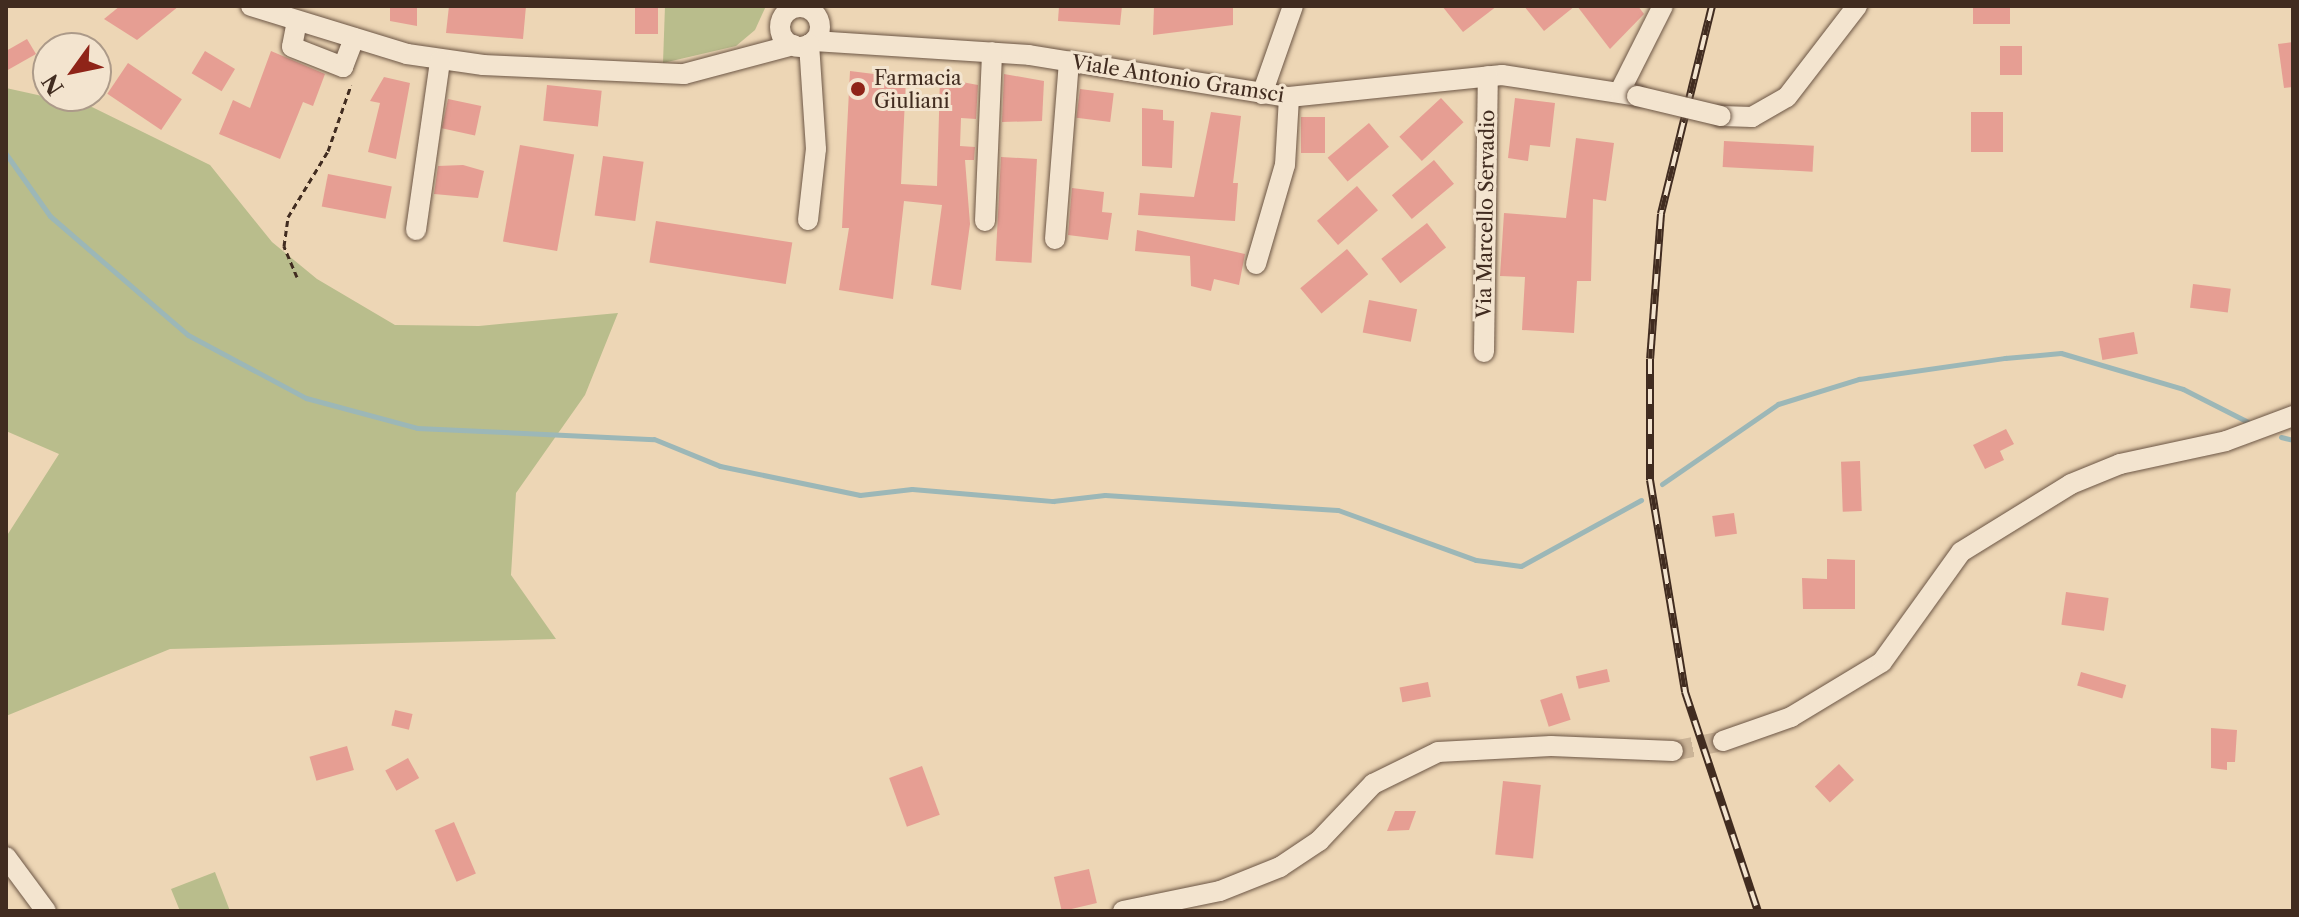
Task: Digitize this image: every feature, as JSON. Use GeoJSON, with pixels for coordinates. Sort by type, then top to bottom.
{"type":"FeatureCollection","features":[{"type":"Feature","properties":{"kind":"street"},"geometry":{"type":"LineString","coordinates":[[251,6],[440,61],[674,74],[742,59],[803,25],[816,149],[808,220]]}},
{"type":"Feature","properties":{"kind":"street"},"geometry":{"type":"LineString","coordinates":[[1262,94],[1293,6]]}},
{"type":"Feature","properties":{"kind":"street"},"geometry":{"type":"LineString","coordinates":[[1628,94],[1663,6]]}},
{"type":"Feature","properties":{"kind":"street","name":"Viale Antonio Gramsci"},"geometry":{"type":"LineString","coordinates":[[803,25],[860,48],[992,52],[1289,97],[1488,76],[1528,76],[1628,94],[1721,116],[1752,117],[1787,97],[1857,6]]}},
{"type":"Feature","properties":{"kind":"street"},"geometry":{"type":"LineString","coordinates":[[297,21],[292,47],[343,67],[354,38]]}},
{"type":"Feature","properties":{"kind":"street"},"geometry":{"type":"LineString","coordinates":[[985,221],[992,52]]}},
{"type":"Feature","properties":{"kind":"street"},"geometry":{"type":"LineString","coordinates":[[416,230],[440,61]]}},
{"type":"Feature","properties":{"kind":"street"},"geometry":{"type":"LineString","coordinates":[[1055,239],[1069,62]]}},
{"type":"Feature","properties":{"kind":"street","name":"Via Marcello Servadio"},"geometry":{"type":"LineString","coordinates":[[1484,352],[1488,76]]}},
{"type":"Feature","properties":{"kind":"street"},"geometry":{"type":"LineString","coordinates":[[1256,264],[1285,165],[1289,97]]}},
{"type":"Feature","properties":{"kind":"street"},"geometry":{"type":"LineString","coordinates":[[1723,741],[1791,717],[1882,662],[1961,552],[2071,484],[2120,464],[2226,441],[2293,416]]}},
{"type":"Feature","properties":{"kind":"street"},"geometry":{"type":"LineString","coordinates":[[1123,911],[1220,891],[1280,867],[1319,841],[1373,784],[1438,752],[1551,746],[1673,751]]}},
{"type":"Feature","properties":{"kind":"street"},"geometry":{"type":"LineString","coordinates":[[6,857],[46,911]]}},
{"type":"Feature","properties":{"kind":"path"},"geometry":{"type":"LineString","coordinates":[[297,277],[284,246],[288,217],[328,151],[356,71],[343,67]]}},
{"type":"Feature","properties":{"kind":"green space"},"geometry":{"type":"Polygon","coordinates":[[[665,6],[766,6],[755,30],[736,46],[663,63],[665,6]]]}},
{"type":"Feature","properties":{"kind":"green space"},"geometry":{"type":"Polygon","coordinates":[[[6,88],[32,94],[32,112],[102,112],[210,165],[272,242],[317,279],[395,325],[479,326],[618,313],[585,395],[516,493],[511,575],[556,639],[170,649],[6,716],[6,537],[59,454],[6,431],[6,88]]]}},
{"type":"Feature","properties":{"kind":"green space"},"geometry":{"type":"Polygon","coordinates":[[[215,872],[230,911],[180,911],[171,889],[215,872]]]}},
{"type":"Feature","properties":{"kind":"building"},"geometry":{"type":"Polygon","coordinates":[[[120,6],[179,6],[137,40],[104,19],[120,6]]]}},
{"type":"Feature","properties":{"kind":"building"},"geometry":{"type":"Polygon","coordinates":[[[390,6],[417,6],[417,26],[390,21],[390,6]]]}},
{"type":"Feature","properties":{"kind":"building"},"geometry":{"type":"Polygon","coordinates":[[[449,6],[526,6],[523,39],[446,33],[449,6]]]}},
{"type":"Feature","properties":{"kind":"building"},"geometry":{"type":"Polygon","coordinates":[[[635,6],[658,6],[658,34],[635,34],[635,6]]]}},
{"type":"Feature","properties":{"kind":"building"},"geometry":{"type":"Polygon","coordinates":[[[1059,6],[1122,6],[1120,25],[1058,21],[1059,6]]]}},
{"type":"Feature","properties":{"kind":"building"},"geometry":{"type":"Polygon","coordinates":[[[1154,6],[1233,6],[1233,25],[1153,35],[1154,6]]]}},
{"type":"Feature","properties":{"kind":"building"},"geometry":{"type":"Polygon","coordinates":[[[1442,6],[1497,6],[1463,32],[1442,6]]]}},
{"type":"Feature","properties":{"kind":"building"},"geometry":{"type":"Polygon","coordinates":[[[1524,6],[1575,6],[1544,31],[1524,6]]]}},
{"type":"Feature","properties":{"kind":"building"},"geometry":{"type":"Polygon","coordinates":[[[1577,6],[1638,6],[1644,14],[1610,49],[1577,6]]]}},
{"type":"Feature","properties":{"kind":"building"},"geometry":{"type":"Polygon","coordinates":[[[1973,6],[2010,6],[2010,24],[1973,24],[1973,6]]]}},
{"type":"Feature","properties":{"kind":"building"},"geometry":{"type":"Polygon","coordinates":[[[27,39],[32,47],[32,56],[6,71],[6,51],[27,39]]]}},
{"type":"Feature","properties":{"kind":"building"},"geometry":{"type":"Polygon","coordinates":[[[2293,42],[2293,87],[2284,88],[2278,44],[2293,42]]]}},
{"type":"Feature","properties":{"kind":"building"},"geometry":{"type":"Polygon","coordinates":[[[2000,46],[2022,46],[2022,75],[2000,75],[2000,46]]]}},
{"type":"Feature","properties":{"kind":"building"},"geometry":{"type":"Polygon","coordinates":[[[205,51],[235,69],[222,91],[192,73],[205,51]]]}},
{"type":"Feature","properties":{"kind":"building"},"geometry":{"type":"Polygon","coordinates":[[[271,51],[325,74],[313,106],[303,102],[280,159],[219,134],[233,100],[250,108],[271,51]]]}},
{"type":"Feature","properties":{"kind":"building"},"geometry":{"type":"Polygon","coordinates":[[[128,63],[182,99],[161,130],[112,97],[112,87],[128,63]]]}},
{"type":"Feature","properties":{"kind":"building"},"geometry":{"type":"Polygon","coordinates":[[[850,71],[906,78],[901,184],[937,186],[940,78],[978,85],[976,119],[961,118],[960,146],[975,147],[974,160],[965,160],[970,224],[961,290],[931,285],[942,205],[904,201],[893,299],[839,290],[849,228],[842,228],[850,71]]]}},
{"type":"Feature","properties":{"kind":"building"},"geometry":{"type":"Polygon","coordinates":[[[1004,74],[1044,81],[1042,121],[1002,122],[1004,74]]]}},
{"type":"Feature","properties":{"kind":"building"},"geometry":{"type":"Polygon","coordinates":[[[384,77],[410,83],[396,159],[368,152],[380,103],[370,101],[384,77]]]}},
{"type":"Feature","properties":{"kind":"building"},"geometry":{"type":"Polygon","coordinates":[[[547,85],[602,91],[598,127],[543,121],[547,85]]]}},
{"type":"Feature","properties":{"kind":"building"},"geometry":{"type":"Polygon","coordinates":[[[1080,89],[1114,93],[1110,122],[1076,118],[1080,89]]]}},
{"type":"Feature","properties":{"kind":"building"},"geometry":{"type":"Polygon","coordinates":[[[1441,98],[1464,122],[1422,161],[1399,137],[1441,98]]]}},
{"type":"Feature","properties":{"kind":"building"},"geometry":{"type":"Polygon","coordinates":[[[1515,98],[1555,103],[1550,147],[1530,145],[1528,161],[1508,158],[1515,98]]]}},
{"type":"Feature","properties":{"kind":"building"},"geometry":{"type":"Polygon","coordinates":[[[448,99],[481,106],[475,135],[442,128],[448,99]]]}},
{"type":"Feature","properties":{"kind":"building"},"geometry":{"type":"Polygon","coordinates":[[[1142,108],[1163,110],[1163,120],[1174,121],[1172,168],[1142,166],[1142,108]]]}},
{"type":"Feature","properties":{"kind":"building"},"geometry":{"type":"Polygon","coordinates":[[[1211,112],[1241,116],[1233,183],[1238,183],[1235,221],[1138,215],[1140,193],[1194,197],[1211,112]]]}},
{"type":"Feature","properties":{"kind":"building"},"geometry":{"type":"Polygon","coordinates":[[[1971,112],[2003,112],[2003,152],[1971,152],[1971,112]]]}},
{"type":"Feature","properties":{"kind":"building"},"geometry":{"type":"Polygon","coordinates":[[[1301,117],[1325,117],[1325,153],[1301,153],[1301,117]]]}},
{"type":"Feature","properties":{"kind":"building"},"geometry":{"type":"Polygon","coordinates":[[[1369,123],[1389,147],[1348,181],[1328,158],[1369,123]]]}},
{"type":"Feature","properties":{"kind":"building"},"geometry":{"type":"Polygon","coordinates":[[[1576,138],[1614,143],[1606,201],[1593,199],[1591,281],[1577,281],[1574,333],[1522,330],[1525,277],[1500,276],[1504,213],[1566,218],[1576,138]]]}},
{"type":"Feature","properties":{"kind":"building"},"geometry":{"type":"Polygon","coordinates":[[[1724,141],[1814,146],[1813,172],[1723,167],[1724,141]]]}},
{"type":"Feature","properties":{"kind":"building"},"geometry":{"type":"Polygon","coordinates":[[[520,145],[574,155],[557,251],[503,242],[520,145]]]}},
{"type":"Feature","properties":{"kind":"building"},"geometry":{"type":"Polygon","coordinates":[[[603,156],[644,162],[635,221],[595,215],[603,156]]]}},
{"type":"Feature","properties":{"kind":"building"},"geometry":{"type":"Polygon","coordinates":[[[1001,157],[1037,159],[1032,263],[996,261],[1001,157]]]}},
{"type":"Feature","properties":{"kind":"building"},"geometry":{"type":"Polygon","coordinates":[[[1434,160],[1454,184],[1412,219],[1392,195],[1434,160]]]}},
{"type":"Feature","properties":{"kind":"building"},"geometry":{"type":"Polygon","coordinates":[[[463,165],[484,171],[478,198],[434,194],[438,166],[463,165]]]}},
{"type":"Feature","properties":{"kind":"building"},"geometry":{"type":"Polygon","coordinates":[[[328,174],[392,186],[386,219],[322,206],[328,174]]]}},
{"type":"Feature","properties":{"kind":"building"},"geometry":{"type":"Polygon","coordinates":[[[1357,186],[1378,210],[1338,245],[1317,221],[1357,186]]]}},
{"type":"Feature","properties":{"kind":"building"},"geometry":{"type":"Polygon","coordinates":[[[1072,188],[1104,192],[1102,212],[1112,213],[1108,240],[1068,235],[1072,188]]]}},
{"type":"Feature","properties":{"kind":"building"},"geometry":{"type":"Polygon","coordinates":[[[656,221],[792,243],[786,284],[649,262],[656,221]]]}},
{"type":"Feature","properties":{"kind":"building"},"geometry":{"type":"Polygon","coordinates":[[[1427,223],[1446,247],[1400,283],[1381,259],[1427,223]]]}},
{"type":"Feature","properties":{"kind":"building"},"geometry":{"type":"Polygon","coordinates":[[[1137,230],[1245,254],[1239,285],[1214,279],[1211,291],[1191,286],[1190,256],[1135,251],[1137,230]]]}},
{"type":"Feature","properties":{"kind":"building"},"geometry":{"type":"Polygon","coordinates":[[[1347,249],[1368,274],[1321,313],[1300,288],[1347,249]]]}},
{"type":"Feature","properties":{"kind":"building"},"geometry":{"type":"Polygon","coordinates":[[[2193,284],[2231,289],[2228,312],[2190,308],[2193,284]]]}},
{"type":"Feature","properties":{"kind":"building"},"geometry":{"type":"Polygon","coordinates":[[[1369,300],[1417,309],[1411,342],[1363,332],[1369,300]]]}},
{"type":"Feature","properties":{"kind":"building"},"geometry":{"type":"Polygon","coordinates":[[[2134,332],[2138,354],[2102,360],[2099,338],[2134,332]]]}},
{"type":"Feature","properties":{"kind":"building"},"geometry":{"type":"Polygon","coordinates":[[[2006,429],[2014,444],[2000,451],[2004,460],[1985,469],[1973,445],[2006,429]]]}},
{"type":"Feature","properties":{"kind":"building"},"geometry":{"type":"Polygon","coordinates":[[[1860,461],[1862,511],[1843,512],[1841,462],[1860,461]]]}},
{"type":"Feature","properties":{"kind":"building"},"geometry":{"type":"Polygon","coordinates":[[[1734,513],[1737,534],[1715,537],[1712,516],[1734,513]]]}},
{"type":"Feature","properties":{"kind":"building"},"geometry":{"type":"Polygon","coordinates":[[[1827,559],[1855,560],[1855,609],[1803,609],[1802,578],[1827,579],[1827,559]]]}},
{"type":"Feature","properties":{"kind":"building"},"geometry":{"type":"Polygon","coordinates":[[[2066,592],[2109,598],[2104,631],[2061,625],[2066,592]]]}},
{"type":"Feature","properties":{"kind":"building"},"geometry":{"type":"Polygon","coordinates":[[[1607,669],[1610,682],[1579,689],[1576,676],[1607,669]]]}},
{"type":"Feature","properties":{"kind":"building"},"geometry":{"type":"Polygon","coordinates":[[[2081,672],[2126,685],[2122,698],[2077,685],[2081,672]]]}},
{"type":"Feature","properties":{"kind":"building"},"geometry":{"type":"Polygon","coordinates":[[[1428,682],[1431,697],[1402,702],[1400,688],[1428,682]]]}},
{"type":"Feature","properties":{"kind":"building"},"geometry":{"type":"Polygon","coordinates":[[[1562,693],[1571,720],[1549,727],[1540,700],[1562,693]]]}},
{"type":"Feature","properties":{"kind":"building"},"geometry":{"type":"Polygon","coordinates":[[[395,710],[413,714],[409,730],[391,726],[395,710]]]}},
{"type":"Feature","properties":{"kind":"building"},"geometry":{"type":"Polygon","coordinates":[[[2211,728],[2237,730],[2235,762],[2227,762],[2227,770],[2211,768],[2211,728]]]}},
{"type":"Feature","properties":{"kind":"building"},"geometry":{"type":"Polygon","coordinates":[[[347,746],[354,770],[316,781],[310,757],[347,746]]]}},
{"type":"Feature","properties":{"kind":"building"},"geometry":{"type":"Polygon","coordinates":[[[408,758],[419,778],[396,791],[385,771],[408,758]]]}},
{"type":"Feature","properties":{"kind":"building"},"geometry":{"type":"Polygon","coordinates":[[[1839,764],[1854,780],[1830,803],[1815,787],[1839,764]]]}},
{"type":"Feature","properties":{"kind":"building"},"geometry":{"type":"Polygon","coordinates":[[[922,766],[940,815],[907,827],[889,778],[922,766]]]}},
{"type":"Feature","properties":{"kind":"building"},"geometry":{"type":"Polygon","coordinates":[[[1503,781],[1541,785],[1533,859],[1495,855],[1503,781]]]}},
{"type":"Feature","properties":{"kind":"building"},"geometry":{"type":"Polygon","coordinates":[[[1395,811],[1416,811],[1409,830],[1387,831],[1395,811]]]}},
{"type":"Feature","properties":{"kind":"building"},"geometry":{"type":"Polygon","coordinates":[[[454,822],[476,874],[457,882],[435,830],[454,822]]]}},
{"type":"Feature","properties":{"kind":"building"},"geometry":{"type":"Polygon","coordinates":[[[1089,869],[1097,903],[1062,911],[1054,877],[1089,869]]]}},
{"type":"Feature","properties":{"kind":"waterway"},"geometry":{"type":"LineString","coordinates":[[6,154],[50,216],[188,335],[306,398],[417,428],[654,439],[720,466],[860,495],[912,489],[1053,501],[1105,495],[1338,510],[1476,560],[1521,566],[1641,500]]}},
{"type":"Feature","properties":{"kind":"waterway"},"geometry":{"type":"LineString","coordinates":[[1662,484],[1778,404],[1859,379],[2005,358],[2061,353],[2183,389],[2248,422]]}},
{"type":"Feature","properties":{"kind":"waterway"},"geometry":{"type":"LineString","coordinates":[[2281,437],[2293,440]]}},
{"type":"Feature","properties":{"kind":"tunnel"},"geometry":{"type":"LineString","coordinates":[[1673,751],[1723,741]]}},
{"type":"Feature","properties":{"kind":"railway"},"geometry":{"type":"LineString","coordinates":[[1712,6],[1661,214],[1650,359],[1650,480],[1685,692],[1758,911]]}},
{"type":"Feature","properties":{"kind":"place","name":"Farmacia Giuliani"},"geometry":{"type":"Point","coordinates":[858,89]}}]}
